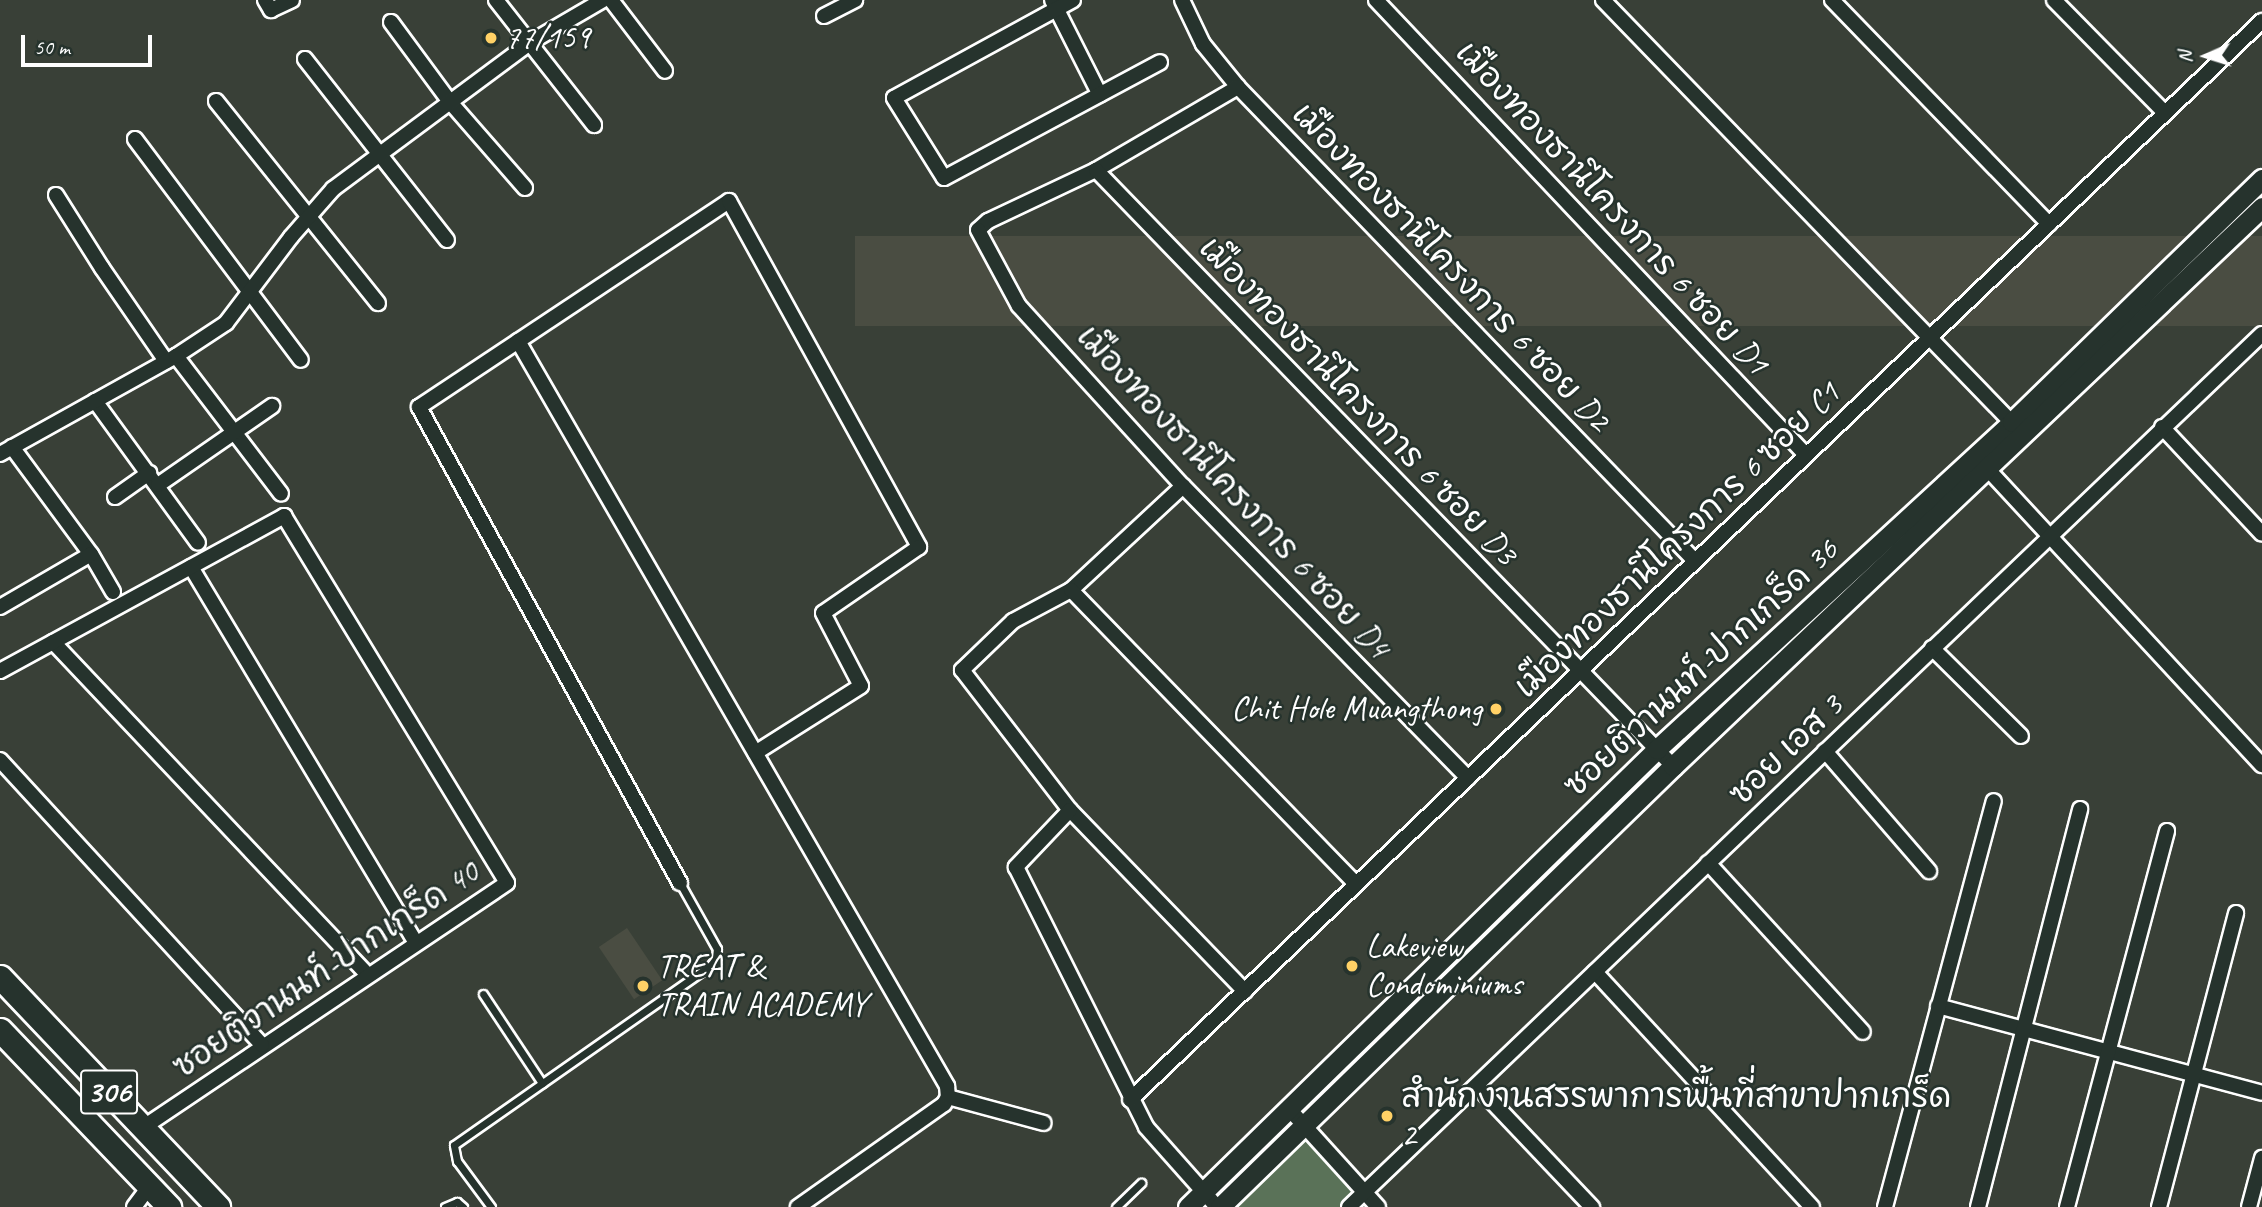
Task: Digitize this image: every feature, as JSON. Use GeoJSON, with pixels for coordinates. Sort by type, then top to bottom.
{"type":"FeatureCollection","features":[{"type":"Feature","properties":{"kind":"main road","name":"306"},"geometry":{"type":"LineString","coordinates":[[0,978],[218,1207]]}},
{"type":"Feature","properties":{"kind":"main road","name":"306"},"geometry":{"type":"LineString","coordinates":[[0,1030],[168,1207]]}},
{"type":"Feature","properties":{"kind":"main road"},"geometry":{"type":"LineString","coordinates":[[145,1184],[169,1156]]}},
{"type":"Feature","properties":{"kind":"street"},"geometry":{"type":"LineString","coordinates":[[265,0],[271,10],[292,0]]}},
{"type":"Feature","properties":{"kind":"street"},"geometry":{"type":"LineString","coordinates":[[496,0],[594,125]]}},
{"type":"Feature","properties":{"kind":"street"},"geometry":{"type":"LineString","coordinates":[[113,592],[91,554],[6,451],[171,358],[226,323],[333,189],[531,42],[603,0]]}},
{"type":"Feature","properties":{"kind":"street"},"geometry":{"type":"LineString","coordinates":[[611,0],[665,71]]}},
{"type":"Feature","properties":{"kind":"street"},"geometry":{"type":"LineString","coordinates":[[824,16],[855,0]]}},
{"type":"Feature","properties":{"kind":"street"},"geometry":{"type":"LineString","coordinates":[[1073,0],[1055,4],[894,98],[944,178],[1160,62]]}},
{"type":"Feature","properties":{"kind":"street","name":"เมืองทองธานีโครงการ 6 ซอย D2"},"geometry":{"type":"LineString","coordinates":[[1182,0],[1203,44],[1238,87],[1695,561]]}},
{"type":"Feature","properties":{"kind":"street","name":"เมืองทองธานีโครงการ 6 ซอย D1"},"geometry":{"type":"LineString","coordinates":[[1376,0],[1806,455]]}},
{"type":"Feature","properties":{"kind":"street"},"geometry":{"type":"LineString","coordinates":[[1603,0],[1928,339],[2018,429]]}},
{"type":"Feature","properties":{"kind":"street"},"geometry":{"type":"LineString","coordinates":[[1832,0],[2049,224]]}},
{"type":"Feature","properties":{"kind":"street"},"geometry":{"type":"LineString","coordinates":[[2054,0],[2165,113]]}},
{"type":"Feature","properties":{"kind":"street"},"geometry":{"type":"LineString","coordinates":[[1055,4],[1100,95]]}},
{"type":"Feature","properties":{"kind":"street","name":"เมืองทองธานีโครงการ 6 ซอย C1"},"geometry":{"type":"LineString","coordinates":[[1130,1100],[2262,21]]}},
{"type":"Feature","properties":{"kind":"street"},"geometry":{"type":"LineString","coordinates":[[391,22],[450,102],[524,188]]}},
{"type":"Feature","properties":{"kind":"street"},"geometry":{"type":"LineString","coordinates":[[305,59],[447,240]]}},
{"type":"Feature","properties":{"kind":"street"},"geometry":{"type":"LineString","coordinates":[[1096,170],[1238,87]]}},
{"type":"Feature","properties":{"kind":"street"},"geometry":{"type":"LineString","coordinates":[[216,100],[379,303]]}},
{"type":"Feature","properties":{"kind":"street"},"geometry":{"type":"LineString","coordinates":[[135,139],[301,360]]}},
{"type":"Feature","properties":{"kind":"street","name":"เมืองทองธานีโครงการ 6 ซอย D4"},"geometry":{"type":"LineString","coordinates":[[1096,170],[988,221],[978,230],[1019,306],[1182,486],[1468,778]]}},
{"type":"Feature","properties":{"kind":"street","name":"เมืองทองธานีโครงการ 6 ซอย D3"},"geometry":{"type":"LineString","coordinates":[[1096,170],[1673,766]]}},
{"type":"Feature","properties":{"kind":"street","name":"ซอยติวานนท์-ปากเกร็ด 36"},"geometry":{"type":"LineString","coordinates":[[2018,429],[2262,179]]}},
{"type":"Feature","properties":{"kind":"street"},"geometry":{"type":"LineString","coordinates":[[56,195],[102,268],[171,358],[233,430],[281,494]]}},
{"type":"Feature","properties":{"kind":"street"},"geometry":{"type":"LineString","coordinates":[[680,883],[419,407],[729,201],[919,547],[823,613],[861,686],[755,753]]}},
{"type":"Feature","properties":{"kind":"street","name":"ซอยติวานนท์-ปากเกร็ด 36"},"geometry":{"type":"LineString","coordinates":[[1188,1207],[1657,749],[1982,462],[2262,207]]}},
{"type":"Feature","properties":{"kind":"street","name":"ซอย เอส 3"},"geometry":{"type":"LineString","coordinates":[[1349,1207],[1478,1087],[1708,863],[2262,334]]}},
{"type":"Feature","properties":{"kind":"street"},"geometry":{"type":"LineString","coordinates":[[518,341],[942,1079],[948,1097],[944,1104],[798,1207]]}},
{"type":"Feature","properties":{"kind":"street"},"geometry":{"type":"LineString","coordinates":[[94,401],[198,543]]}},
{"type":"Feature","properties":{"kind":"street"},"geometry":{"type":"LineString","coordinates":[[115,497],[153,479],[272,406]]}},
{"type":"Feature","properties":{"kind":"street"},"geometry":{"type":"LineString","coordinates":[[2162,427],[2262,534]]}},
{"type":"Feature","properties":{"kind":"street"},"geometry":{"type":"LineString","coordinates":[[1982,462],[2049,538],[2262,765]]}},
{"type":"Feature","properties":{"kind":"street","name":"ซอยติวานนท์-ปากเกร็ด 36"},"geometry":{"type":"LineString","coordinates":[[1218,1207],[1982,462]]}},
{"type":"Feature","properties":{"kind":"street"},"geometry":{"type":"LineString","coordinates":[[1182,486],[1071,590],[1013,621],[962,670],[1070,810],[1245,991]]}},
{"type":"Feature","properties":{"kind":"street","name":"ซอยติวานนท์-ปากเกร็ด 40"},"geometry":{"type":"LineString","coordinates":[[142,1128],[507,883],[284,516],[191,567]]}},
{"type":"Feature","properties":{"kind":"street"},"geometry":{"type":"LineString","coordinates":[[0,607],[91,554]]}},
{"type":"Feature","properties":{"kind":"street"},"geometry":{"type":"LineString","coordinates":[[0,671],[191,567],[416,943]]}},
{"type":"Feature","properties":{"kind":"street"},"geometry":{"type":"LineString","coordinates":[[1071,590],[1356,884]]}},
{"type":"Feature","properties":{"kind":"street"},"geometry":{"type":"LineString","coordinates":[[53,642],[368,975]]}},
{"type":"Feature","properties":{"kind":"street"},"geometry":{"type":"LineString","coordinates":[[1932,648],[2021,736]]}},
{"type":"Feature","properties":{"kind":"street"},"geometry":{"type":"LineString","coordinates":[[1825,751],[1929,871]]}},
{"type":"Feature","properties":{"kind":"street"},"geometry":{"type":"LineString","coordinates":[[0,760],[262,1045]]}},
{"type":"Feature","properties":{"kind":"street"},"geometry":{"type":"LineString","coordinates":[[1885,1207],[1994,801]]}},
{"type":"Feature","properties":{"kind":"street"},"geometry":{"type":"LineString","coordinates":[[1978,1207],[2080,809]]}},
{"type":"Feature","properties":{"kind":"street"},"geometry":{"type":"LineString","coordinates":[[1070,810],[1016,867],[1146,1128],[1218,1207]]}},
{"type":"Feature","properties":{"kind":"street"},"geometry":{"type":"LineString","coordinates":[[2067,1207],[2167,831]]}},
{"type":"Feature","properties":{"kind":"street"},"geometry":{"type":"LineString","coordinates":[[1708,863],[1863,1032]]}},
{"type":"Feature","properties":{"kind":"street"},"geometry":{"type":"LineString","coordinates":[[2159,1207],[2236,913]]}},
{"type":"Feature","properties":{"kind":"street"},"geometry":{"type":"LineString","coordinates":[[1595,972],[1812,1207]]}},
{"type":"Feature","properties":{"kind":"street"},"geometry":{"type":"LineString","coordinates":[[1938,1006],[2262,1093]]}},
{"type":"Feature","properties":{"kind":"street"},"geometry":{"type":"LineString","coordinates":[[1478,1087],[1592,1207]]}},
{"type":"Feature","properties":{"kind":"street"},"geometry":{"type":"LineString","coordinates":[[948,1097],[1044,1123]]}},
{"type":"Feature","properties":{"kind":"street"},"geometry":{"type":"LineString","coordinates":[[1290,1110],[1378,1207]]}},
{"type":"Feature","properties":{"kind":"street"},"geometry":{"type":"LineString","coordinates":[[2249,1207],[2262,1158]]}},
{"type":"Feature","properties":{"kind":"street"},"geometry":{"type":"LineString","coordinates":[[134,1207],[145,1184]]}},
{"type":"Feature","properties":{"kind":"lane"},"geometry":{"type":"LineString","coordinates":[[491,1207],[457,1161],[454,1146],[712,965],[717,949],[680,883]]}},
{"type":"Feature","properties":{"kind":"lane"},"geometry":{"type":"LineString","coordinates":[[482,994],[542,1083]]}},
{"type":"Feature","properties":{"kind":"lane"},"geometry":{"type":"LineString","coordinates":[[1116,1207],[1141,1184]]}},
{"type":"Feature","properties":{"kind":"lane"},"geometry":{"type":"LineString","coordinates":[[445,1207],[457,1202],[463,1207]]}},
{"type":"Feature","properties":{"kind":"shaded area"},"geometry":{"type":"Polygon","coordinates":[[[855,236],[2262,236],[2262,326],[855,326],[855,236]]]}},
{"type":"Feature","properties":{"kind":"shaded area"},"geometry":{"type":"Polygon","coordinates":[[[627,928],[662,980],[634,999],[599,947],[627,928]]]}},
{"type":"Feature","properties":{"kind":"green space"},"geometry":{"type":"Polygon","coordinates":[[[1309,1133],[1364,1192],[1348,1207],[1232,1207],[1309,1133]]]}},
{"type":"Feature","properties":{"kind":"place","name":"77/159"},"geometry":{"type":"Point","coordinates":[491,38]}},
{"type":"Feature","properties":{"kind":"place","name":"Chit Hole Muangthong"},"geometry":{"type":"Point","coordinates":[1496,709]}},
{"type":"Feature","properties":{"kind":"place","name":"Lakeview Condominiums"},"geometry":{"type":"Point","coordinates":[1352,966]}},
{"type":"Feature","properties":{"kind":"place","name":"TREAT & TRAIN ACADEMY"},"geometry":{"type":"Point","coordinates":[643,986]}},
{"type":"Feature","properties":{"kind":"place","name":"สำนักงานสรรพาการพื้นที่สาขาปากเกร็ด 2"},"geometry":{"type":"Point","coordinates":[1387,1116]}}]}
